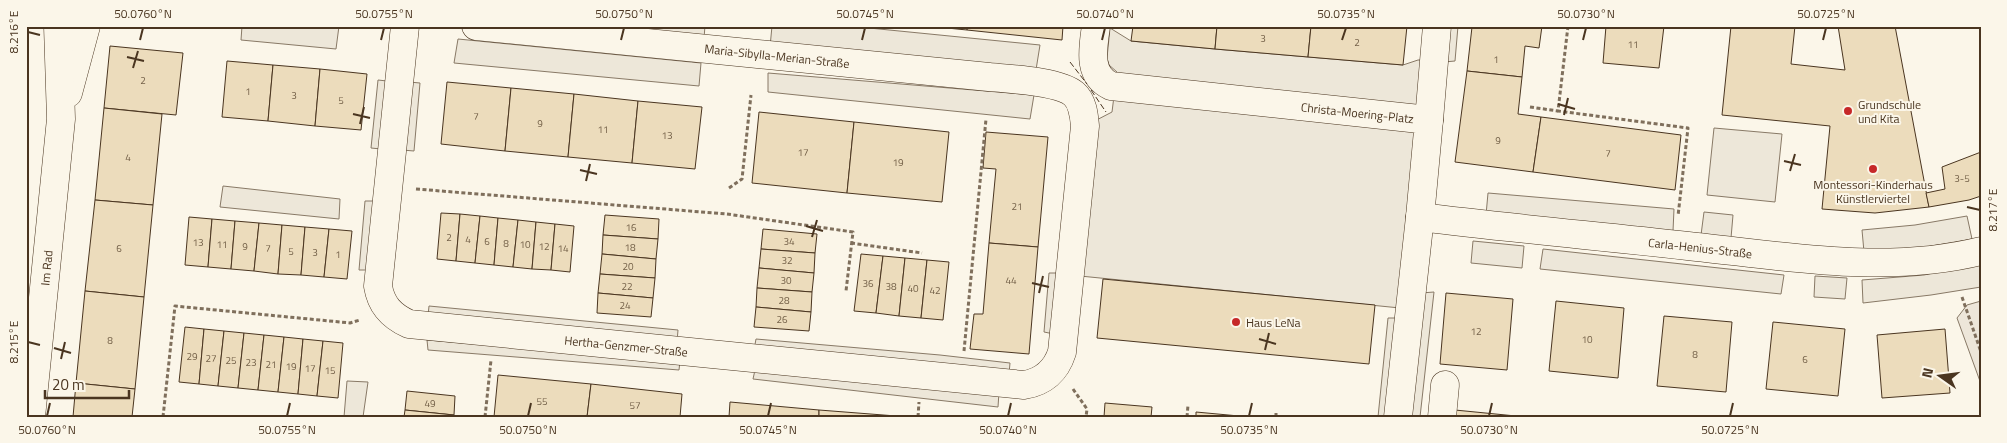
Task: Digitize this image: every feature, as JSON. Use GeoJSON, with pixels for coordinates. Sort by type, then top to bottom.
{"type":"FeatureCollection","features":[{"type":"Feature","properties":{"kind":"street","name":"Im Rad"},"geometry":{"type":"LineString","coordinates":[[31,417],[61,119],[58,26]]}},
{"type":"Feature","properties":{"kind":"street","name":"Im Rad"},"geometry":{"type":"LineString","coordinates":[[61,119],[86,26]]}},
{"type":"Feature","properties":{"kind":"street","name":"Hertha-Genzmer-Straße"},"geometry":{"type":"LineString","coordinates":[[405,26],[378,286],[381,299],[386,308],[392,315],[409,324],[1024,385],[1043,379],[1058,363],[1062,352],[1070,275]]}},
{"type":"Feature","properties":{"kind":"street","name":"Maria-Sibylla-Merian-Straße"},"geometry":{"type":"LineString","coordinates":[[476,26],[989,77],[1066,88],[1075,94],[1083,111],[1085,126],[1070,275]]}},
{"type":"Feature","properties":{"kind":"street","name":"Christa-Moering-Platz"},"geometry":{"type":"LineString","coordinates":[[1096,26],[1093,58],[1096,72],[1105,83],[1115,87],[1429,120],[1398,417]]}},
{"type":"Feature","properties":{"kind":"street"},"geometry":{"type":"LineString","coordinates":[[1429,120],[1437,26]]}},
{"type":"Feature","properties":{"kind":"street","name":"Carla-Henius-Straße"},"geometry":{"type":"LineString","coordinates":[[1420,217],[1796,257],[1874,263],[1912,262],[1955,257],[1981,251]]}},
{"type":"Feature","properties":{"kind":"street"},"geometry":{"type":"LineString","coordinates":[[1442,417],[1445,385]]}},
{"type":"Feature","properties":{"kind":"path"},"geometry":{"type":"LineString","coordinates":[[1558,111],[1568,26]]}},
{"type":"Feature","properties":{"kind":"path"},"geometry":{"type":"LineString","coordinates":[[729,188],[742,179],[751,95]]}},
{"type":"Feature","properties":{"kind":"path"},"geometry":{"type":"LineString","coordinates":[[1530,107],[1688,128],[1674,244]]}},
{"type":"Feature","properties":{"kind":"path"},"geometry":{"type":"LineString","coordinates":[[964,354],[986,119]]}},
{"type":"Feature","properties":{"kind":"path"},"geometry":{"type":"LineString","coordinates":[[388,186],[727,214],[853,232],[846,291]]}},
{"type":"Feature","properties":{"kind":"path"},"geometry":{"type":"LineString","coordinates":[[851,243],[922,253]]}},
{"type":"Feature","properties":{"kind":"path"},"geometry":{"type":"LineString","coordinates":[[1962,297],[1981,352]]}},
{"type":"Feature","properties":{"kind":"path"},"geometry":{"type":"LineString","coordinates":[[163,417],[174,306],[350,323],[360,320]]}},
{"type":"Feature","properties":{"kind":"path"},"geometry":{"type":"LineString","coordinates":[[485,417],[494,332]]}},
{"type":"Feature","properties":{"kind":"path"},"geometry":{"type":"LineString","coordinates":[[1071,387],[1087,409],[1086,417]]}},
{"type":"Feature","properties":{"kind":"path"},"geometry":{"type":"LineString","coordinates":[[918,417],[920,399]]}},
{"type":"Feature","properties":{"kind":"path"},"geometry":{"type":"LineString","coordinates":[[1187,417],[1188,405]]}},
{"type":"Feature","properties":{"kind":"shaded area"},"geometry":{"type":"Polygon","coordinates":[[[242,26],[339,26],[336,49],[241,40],[242,26]]]}},
{"type":"Feature","properties":{"kind":"shaded area"},"geometry":{"type":"Polygon","coordinates":[[[601,26],[705,26],[704,38],[601,26]]]}},
{"type":"Feature","properties":{"kind":"shaded area"},"geometry":{"type":"Polygon","coordinates":[[[772,26],[849,26],[1040,45],[1035,76],[770,47],[772,26]]]}},
{"type":"Feature","properties":{"kind":"shaded area"},"geometry":{"type":"Polygon","coordinates":[[[1447,26],[1458,26],[1455,61],[1444,62],[1447,26]]]}},
{"type":"Feature","properties":{"kind":"shaded area"},"geometry":{"type":"Polygon","coordinates":[[[1110,28],[1131,41],[1403,65],[1418,60],[1434,60],[1410,309],[1070,275],[1085,126],[1112,112],[1117,72],[1109,65],[1107,58],[1110,28]]]}},
{"type":"Feature","properties":{"kind":"shaded area"},"geometry":{"type":"Polygon","coordinates":[[[458,39],[701,63],[699,86],[454,63],[458,39]]]}},
{"type":"Feature","properties":{"kind":"shaded area"},"geometry":{"type":"Polygon","coordinates":[[[768,73],[1034,95],[1030,119],[768,92],[768,73]]]}},
{"type":"Feature","properties":{"kind":"shaded area"},"geometry":{"type":"Polygon","coordinates":[[[378,80],[387,81],[381,149],[371,148],[378,80]]]}},
{"type":"Feature","properties":{"kind":"shaded area"},"geometry":{"type":"Polygon","coordinates":[[[409,82],[420,83],[414,151],[402,150],[409,82]]]}},
{"type":"Feature","properties":{"kind":"shaded area"},"geometry":{"type":"Polygon","coordinates":[[[1714,128],[1782,134],[1775,202],[1707,195],[1714,128]]]}},
{"type":"Feature","properties":{"kind":"shaded area"},"geometry":{"type":"Polygon","coordinates":[[[223,186],[340,199],[339,219],[220,207],[223,186]]]}},
{"type":"Feature","properties":{"kind":"shaded area"},"geometry":{"type":"Polygon","coordinates":[[[1488,193],[1674,209],[1673,231],[1486,215],[1488,193]]]}},
{"type":"Feature","properties":{"kind":"shaded area"},"geometry":{"type":"Polygon","coordinates":[[[365,201],[376,201],[368,270],[359,270],[365,201]]]}},
{"type":"Feature","properties":{"kind":"shaded area"},"geometry":{"type":"Polygon","coordinates":[[[1704,212],[1733,215],[1731,238],[1701,235],[1704,212]]]}},
{"type":"Feature","properties":{"kind":"shaded area"},"geometry":{"type":"Polygon","coordinates":[[[1967,216],[1972,239],[1914,249],[1864,252],[1862,230],[1915,225],[1967,216]]]}},
{"type":"Feature","properties":{"kind":"shaded area"},"geometry":{"type":"Polygon","coordinates":[[[1473,241],[1524,246],[1522,268],[1471,263],[1473,241]]]}},
{"type":"Feature","properties":{"kind":"shaded area"},"geometry":{"type":"Polygon","coordinates":[[[1543,249],[1784,275],[1781,294],[1540,269],[1543,249]]]}},
{"type":"Feature","properties":{"kind":"shaded area"},"geometry":{"type":"Polygon","coordinates":[[[1981,262],[1981,287],[1863,303],[1862,280],[1924,275],[1981,262]]]}},
{"type":"Feature","properties":{"kind":"shaded area"},"geometry":{"type":"Polygon","coordinates":[[[1049,273],[1060,273],[1054,334],[1044,332],[1049,273]]]}},
{"type":"Feature","properties":{"kind":"shaded area"},"geometry":{"type":"Polygon","coordinates":[[[1815,276],[1847,278],[1845,299],[1814,297],[1815,276]]]}},
{"type":"Feature","properties":{"kind":"shaded area"},"geometry":{"type":"Polygon","coordinates":[[[1434,292],[1420,417],[1408,417],[1421,293],[1434,292]]]}},
{"type":"Feature","properties":{"kind":"shaded area"},"geometry":{"type":"Polygon","coordinates":[[[1981,301],[1981,384],[1957,318],[1967,305],[1981,301]]]}},
{"type":"Feature","properties":{"kind":"shaded area"},"geometry":{"type":"Polygon","coordinates":[[[429,306],[678,330],[677,342],[428,316],[429,306]]]}},
{"type":"Feature","properties":{"kind":"shaded area"},"geometry":{"type":"Polygon","coordinates":[[[1388,318],[1396,318],[1386,417],[1378,417],[1388,318]]]}},
{"type":"Feature","properties":{"kind":"shaded area"},"geometry":{"type":"Polygon","coordinates":[[[756,339],[1010,363],[1009,374],[754,350],[756,339]]]}},
{"type":"Feature","properties":{"kind":"shaded area"},"geometry":{"type":"Polygon","coordinates":[[[427,340],[680,361],[679,370],[428,350],[427,340]]]}},
{"type":"Feature","properties":{"kind":"shaded area"},"geometry":{"type":"Polygon","coordinates":[[[755,370],[999,392],[998,407],[753,379],[755,370]]]}},
{"type":"Feature","properties":{"kind":"shaded area"},"geometry":{"type":"Polygon","coordinates":[[[347,381],[368,382],[363,417],[344,417],[347,381]]]}},
{"type":"Feature","properties":{"kind":"building"},"geometry":{"type":"Polygon","coordinates":[[[927,26],[968,26],[967,30],[927,26]]]}},
{"type":"Feature","properties":{"kind":"building"},"geometry":{"type":"Polygon","coordinates":[[[968,26],[1063,26],[1062,40],[967,30],[968,26]]]}},
{"type":"Feature","properties":{"kind":"building"},"geometry":{"type":"Polygon","coordinates":[[[1133,26],[1217,26],[1215,49],[1131,41],[1133,26]]]}},
{"type":"Feature","properties":{"kind":"building"},"geometry":{"type":"Polygon","coordinates":[[[1217,26],[1311,26],[1308,57],[1215,49],[1217,26]]]}},
{"type":"Feature","properties":{"kind":"building"},"geometry":{"type":"Polygon","coordinates":[[[1311,26],[1407,26],[1403,65],[1308,57],[1311,26]]]}},
{"type":"Feature","properties":{"kind":"building"},"geometry":{"type":"Polygon","coordinates":[[[1484,26],[1542,26],[1539,48],[1525,46],[1522,77],[1467,71],[1472,27],[1483,28],[1484,26]]]}},
{"type":"Feature","properties":{"kind":"building"},"geometry":{"type":"Polygon","coordinates":[[[1606,26],[1664,26],[1659,68],[1603,63],[1606,26]]]}},
{"type":"Feature","properties":{"kind":"building"},"geometry":{"type":"Polygon","coordinates":[[[1731,26],[1795,26],[1791,64],[1845,70],[1838,26],[1895,26],[1929,207],[1875,213],[1822,209],[1830,126],[1722,115],[1731,26]]]}},
{"type":"Feature","properties":{"kind":"building"},"geometry":{"type":"Polygon","coordinates":[[[110,46],[183,53],[176,115],[104,108],[110,46]]]}},
{"type":"Feature","properties":{"kind":"building"},"geometry":{"type":"Polygon","coordinates":[[[227,61],[273,65],[268,121],[222,117],[227,61]]]}},
{"type":"Feature","properties":{"kind":"building"},"geometry":{"type":"Polygon","coordinates":[[[273,65],[320,69],[315,126],[268,121],[273,65]]]}},
{"type":"Feature","properties":{"kind":"building"},"geometry":{"type":"Polygon","coordinates":[[[320,69],[367,74],[361,130],[315,126],[320,69]]]}},
{"type":"Feature","properties":{"kind":"building"},"geometry":{"type":"Polygon","coordinates":[[[1467,71],[1522,77],[1518,114],[1541,117],[1533,172],[1455,162],[1467,71]]]}},
{"type":"Feature","properties":{"kind":"building"},"geometry":{"type":"Polygon","coordinates":[[[447,82],[511,88],[505,151],[441,144],[447,82]]]}},
{"type":"Feature","properties":{"kind":"building"},"geometry":{"type":"Polygon","coordinates":[[[511,88],[574,94],[568,157],[505,151],[511,88]]]}},
{"type":"Feature","properties":{"kind":"building"},"geometry":{"type":"Polygon","coordinates":[[[574,94],[638,101],[632,163],[568,157],[574,94]]]}},
{"type":"Feature","properties":{"kind":"building"},"geometry":{"type":"Polygon","coordinates":[[[638,101],[702,107],[695,169],[632,163],[638,101]]]}},
{"type":"Feature","properties":{"kind":"building"},"geometry":{"type":"Polygon","coordinates":[[[104,108],[162,114],[153,205],[95,200],[104,108]]]}},
{"type":"Feature","properties":{"kind":"building"},"geometry":{"type":"Polygon","coordinates":[[[759,112],[854,122],[847,193],[752,183],[759,112]]]}},
{"type":"Feature","properties":{"kind":"building"},"geometry":{"type":"Polygon","coordinates":[[[1541,117],[1681,135],[1675,190],[1533,172],[1541,117]]]}},
{"type":"Feature","properties":{"kind":"building"},"geometry":{"type":"Polygon","coordinates":[[[854,122],[949,132],[942,202],[847,193],[854,122]]]}},
{"type":"Feature","properties":{"kind":"building"},"geometry":{"type":"Polygon","coordinates":[[[986,132],[1048,137],[1038,247],[989,243],[996,169],[983,168],[986,132]]]}},
{"type":"Feature","properties":{"kind":"building"},"geometry":{"type":"Polygon","coordinates":[[[1981,152],[1981,196],[1929,207],[1926,193],[1945,189],[1942,167],[1981,152]]]}},
{"type":"Feature","properties":{"kind":"building"},"geometry":{"type":"Polygon","coordinates":[[[95,200],[153,205],[144,297],[85,291],[95,200]]]}},
{"type":"Feature","properties":{"kind":"building"},"geometry":{"type":"Polygon","coordinates":[[[441,213],[460,214],[456,261],[437,259],[441,213]]]}},
{"type":"Feature","properties":{"kind":"building"},"geometry":{"type":"Polygon","coordinates":[[[460,214],[480,216],[475,263],[456,261],[460,214]]]}},
{"type":"Feature","properties":{"kind":"building"},"geometry":{"type":"Polygon","coordinates":[[[605,215],[659,219],[658,239],[603,235],[605,215]]]}},
{"type":"Feature","properties":{"kind":"building"},"geometry":{"type":"Polygon","coordinates":[[[480,216],[498,218],[494,265],[475,263],[480,216]]]}},
{"type":"Feature","properties":{"kind":"building"},"geometry":{"type":"Polygon","coordinates":[[[189,217],[212,219],[208,267],[185,265],[189,217]]]}},
{"type":"Feature","properties":{"kind":"building"},"geometry":{"type":"Polygon","coordinates":[[[498,218],[518,220],[513,267],[494,265],[498,218]]]}},
{"type":"Feature","properties":{"kind":"building"},"geometry":{"type":"Polygon","coordinates":[[[212,219],[235,221],[231,269],[208,267],[212,219]]]}},
{"type":"Feature","properties":{"kind":"building"},"geometry":{"type":"Polygon","coordinates":[[[518,220],[536,222],[532,269],[513,267],[518,220]]]}},
{"type":"Feature","properties":{"kind":"building"},"geometry":{"type":"Polygon","coordinates":[[[235,221],[259,223],[254,271],[231,269],[235,221]]]}},
{"type":"Feature","properties":{"kind":"building"},"geometry":{"type":"Polygon","coordinates":[[[536,222],[555,224],[551,270],[532,269],[536,222]]]}},
{"type":"Feature","properties":{"kind":"building"},"geometry":{"type":"Polygon","coordinates":[[[259,223],[282,225],[278,274],[254,271],[259,223]]]}},
{"type":"Feature","properties":{"kind":"building"},"geometry":{"type":"Polygon","coordinates":[[[555,224],[574,226],[570,272],[551,270],[555,224]]]}},
{"type":"Feature","properties":{"kind":"building"},"geometry":{"type":"Polygon","coordinates":[[[282,225],[305,227],[301,275],[278,274],[282,225]]]}},
{"type":"Feature","properties":{"kind":"building"},"geometry":{"type":"Polygon","coordinates":[[[305,227],[329,229],[324,277],[301,275],[305,227]]]}},
{"type":"Feature","properties":{"kind":"building"},"geometry":{"type":"Polygon","coordinates":[[[329,229],[352,231],[347,279],[324,277],[329,229]]]}},
{"type":"Feature","properties":{"kind":"building"},"geometry":{"type":"Polygon","coordinates":[[[763,229],[817,234],[815,253],[761,249],[763,229]]]}},
{"type":"Feature","properties":{"kind":"building"},"geometry":{"type":"Polygon","coordinates":[[[603,235],[658,239],[656,259],[602,254],[603,235]]]}},
{"type":"Feature","properties":{"kind":"building"},"geometry":{"type":"Polygon","coordinates":[[[989,243],[1038,247],[1029,354],[970,349],[974,314],[983,314],[989,243]]]}},
{"type":"Feature","properties":{"kind":"building"},"geometry":{"type":"Polygon","coordinates":[[[761,249],[815,253],[814,273],[759,268],[761,249]]]}},
{"type":"Feature","properties":{"kind":"building"},"geometry":{"type":"Polygon","coordinates":[[[602,254],[656,259],[655,278],[600,274],[602,254]]]}},
{"type":"Feature","properties":{"kind":"building"},"geometry":{"type":"Polygon","coordinates":[[[861,254],[883,256],[876,313],[854,311],[861,254]]]}},
{"type":"Feature","properties":{"kind":"building"},"geometry":{"type":"Polygon","coordinates":[[[883,256],[905,258],[899,316],[876,313],[883,256]]]}},
{"type":"Feature","properties":{"kind":"building"},"geometry":{"type":"Polygon","coordinates":[[[905,258],[927,260],[921,318],[899,316],[905,258]]]}},
{"type":"Feature","properties":{"kind":"building"},"geometry":{"type":"Polygon","coordinates":[[[927,260],[949,262],[943,320],[921,318],[927,260]]]}},
{"type":"Feature","properties":{"kind":"building"},"geometry":{"type":"Polygon","coordinates":[[[759,268],[814,273],[812,292],[757,288],[759,268]]]}},
{"type":"Feature","properties":{"kind":"building"},"geometry":{"type":"Polygon","coordinates":[[[600,274],[655,278],[653,298],[598,293],[600,274]]]}},
{"type":"Feature","properties":{"kind":"building","name":"Haus LeNa"},"geometry":{"type":"Polygon","coordinates":[[[1103,279],[1375,305],[1369,364],[1097,338],[1103,279]]]}},
{"type":"Feature","properties":{"kind":"building"},"geometry":{"type":"Polygon","coordinates":[[[757,288],[812,292],[811,312],[756,307],[757,288]]]}},
{"type":"Feature","properties":{"kind":"building"},"geometry":{"type":"Polygon","coordinates":[[[85,291],[144,297],[135,389],[76,383],[85,291]]]}},
{"type":"Feature","properties":{"kind":"building"},"geometry":{"type":"Polygon","coordinates":[[[598,293],[653,298],[651,317],[597,313],[598,293]]]}},
{"type":"Feature","properties":{"kind":"building"},"geometry":{"type":"Polygon","coordinates":[[[1446,293],[1513,299],[1507,370],[1440,364],[1446,293]]]}},
{"type":"Feature","properties":{"kind":"building"},"geometry":{"type":"Polygon","coordinates":[[[1556,301],[1624,308],[1618,378],[1549,371],[1556,301]]]}},
{"type":"Feature","properties":{"kind":"building"},"geometry":{"type":"Polygon","coordinates":[[[756,307],[811,312],[809,331],[754,327],[756,307]]]}},
{"type":"Feature","properties":{"kind":"building"},"geometry":{"type":"Polygon","coordinates":[[[1664,316],[1732,322],[1726,392],[1657,386],[1664,316]]]}},
{"type":"Feature","properties":{"kind":"building"},"geometry":{"type":"Polygon","coordinates":[[[1773,322],[1845,329],[1838,396],[1766,389],[1773,322]]]}},
{"type":"Feature","properties":{"kind":"building"},"geometry":{"type":"Polygon","coordinates":[[[185,327],[204,329],[199,384],[179,382],[185,327]]]}},
{"type":"Feature","properties":{"kind":"building"},"geometry":{"type":"Polygon","coordinates":[[[204,329],[224,331],[218,386],[199,384],[204,329]]]}},
{"type":"Feature","properties":{"kind":"building"},"geometry":{"type":"Polygon","coordinates":[[[1945,329],[1950,393],[1882,398],[1877,335],[1945,329]]]}},
{"type":"Feature","properties":{"kind":"building"},"geometry":{"type":"Polygon","coordinates":[[[224,331],[244,333],[238,388],[218,386],[224,331]]]}},
{"type":"Feature","properties":{"kind":"building"},"geometry":{"type":"Polygon","coordinates":[[[244,333],[264,335],[258,390],[238,388],[244,333]]]}},
{"type":"Feature","properties":{"kind":"building"},"geometry":{"type":"Polygon","coordinates":[[[264,335],[284,337],[278,392],[258,390],[264,335]]]}},
{"type":"Feature","properties":{"kind":"building"},"geometry":{"type":"Polygon","coordinates":[[[284,337],[303,339],[298,394],[278,392],[284,337]]]}},
{"type":"Feature","properties":{"kind":"building"},"geometry":{"type":"Polygon","coordinates":[[[303,339],[323,341],[317,396],[298,394],[303,339]]]}},
{"type":"Feature","properties":{"kind":"building"},"geometry":{"type":"Polygon","coordinates":[[[323,341],[343,343],[338,398],[317,396],[323,341]]]}},
{"type":"Feature","properties":{"kind":"building"},"geometry":{"type":"Polygon","coordinates":[[[498,375],[591,384],[587,417],[494,417],[498,375]]]}},
{"type":"Feature","properties":{"kind":"building"},"geometry":{"type":"Polygon","coordinates":[[[76,383],[135,389],[132,417],[73,417],[76,383]]]}},
{"type":"Feature","properties":{"kind":"building"},"geometry":{"type":"Polygon","coordinates":[[[591,384],[682,394],[680,417],[587,417],[591,384]]]}},
{"type":"Feature","properties":{"kind":"building"},"geometry":{"type":"Polygon","coordinates":[[[407,391],[455,396],[454,415],[405,410],[407,391]]]}},
{"type":"Feature","properties":{"kind":"building"},"geometry":{"type":"Polygon","coordinates":[[[730,402],[819,410],[819,417],[729,417],[730,402]]]}},
{"type":"Feature","properties":{"kind":"building"},"geometry":{"type":"Polygon","coordinates":[[[1105,403],[1152,407],[1151,417],[1104,417],[1105,403]]]}},
{"type":"Feature","properties":{"kind":"building"},"geometry":{"type":"Polygon","coordinates":[[[405,410],[454,415],[453,417],[404,417],[405,410]]]}},
{"type":"Feature","properties":{"kind":"building"},"geometry":{"type":"Polygon","coordinates":[[[819,410],[909,417],[819,417],[819,410]]]}},
{"type":"Feature","properties":{"kind":"building"},"geometry":{"type":"Polygon","coordinates":[[[1455,410],[1526,417],[1455,417],[1455,410]]]}},
{"type":"Feature","properties":{"kind":"building"},"geometry":{"type":"Polygon","coordinates":[[[1196,412],[1239,416],[1196,417],[1196,412]]]}},
{"type":"Feature","properties":{"kind":"fence"},"geometry":{"type":"LineString","coordinates":[[1070,62],[1087,84]]}},
{"type":"Feature","properties":{"kind":"fence"},"geometry":{"type":"LineString","coordinates":[[1091,90],[1106,112]]}},
{"type":"Feature","properties":{"kind":"place","name":"Grundschule und Kita"},"geometry":{"type":"Point","coordinates":[1848,111]}},
{"type":"Feature","properties":{"kind":"place","name":"Montessori-Kinderhaus Künstlerviertel"},"geometry":{"type":"Point","coordinates":[1873,169]}},
{"type":"Feature","properties":{"kind":"place","name":"Haus LeNa"},"geometry":{"type":"Point","coordinates":[1236,322]}}]}
